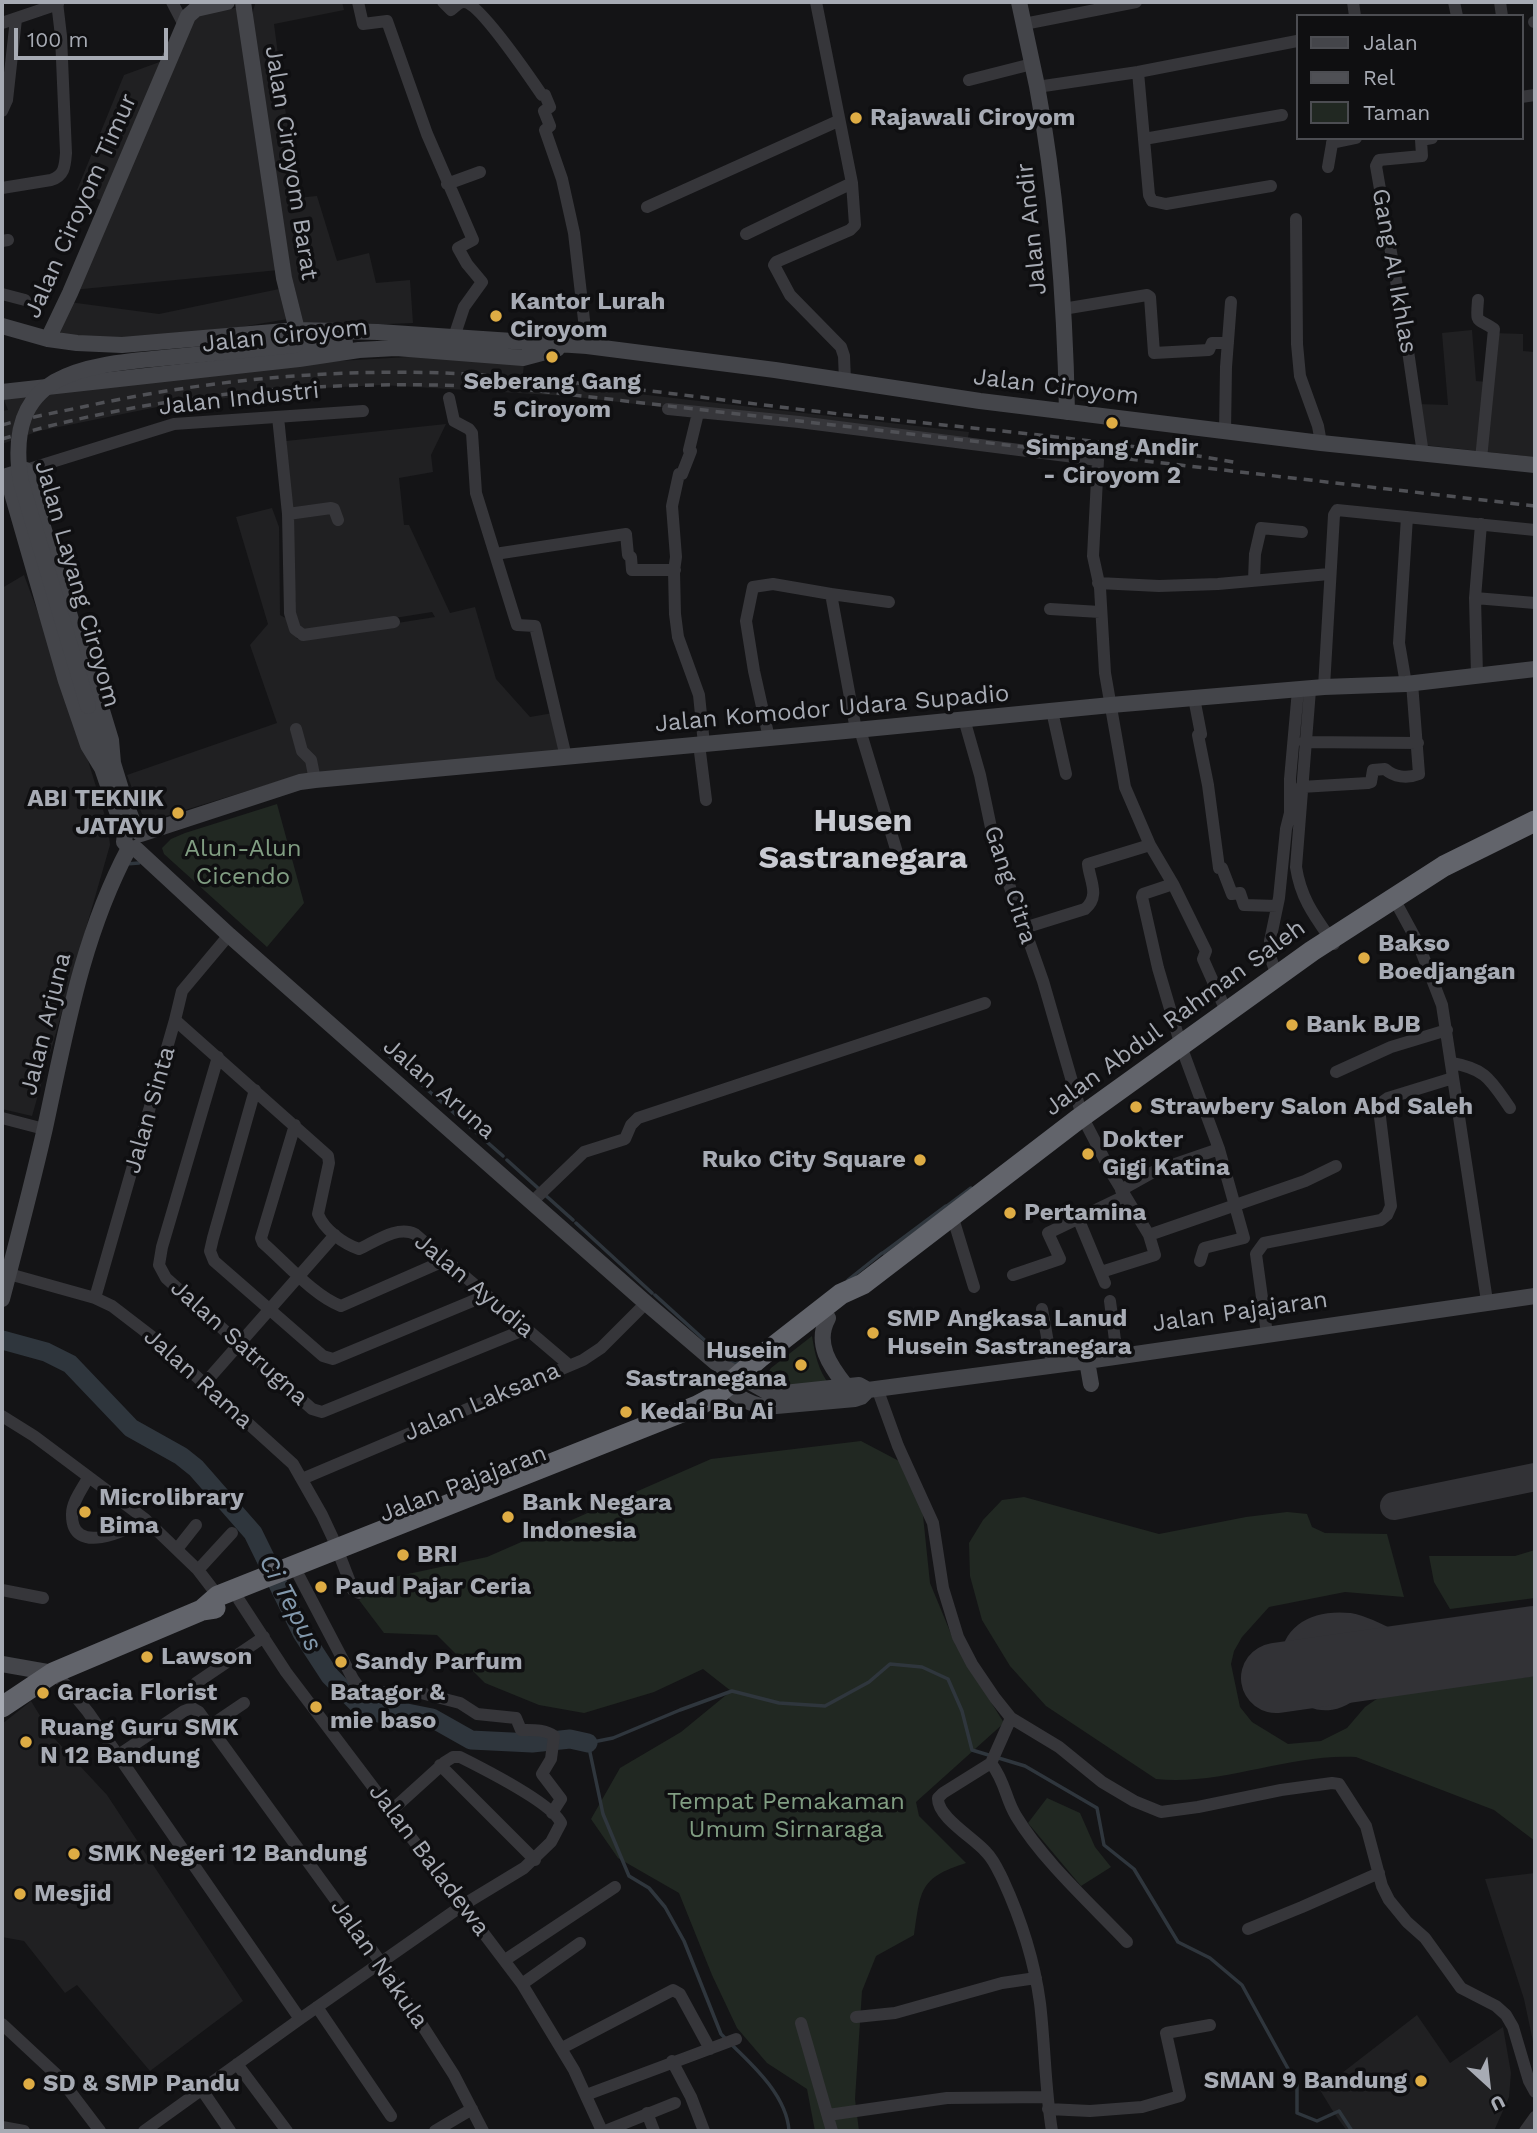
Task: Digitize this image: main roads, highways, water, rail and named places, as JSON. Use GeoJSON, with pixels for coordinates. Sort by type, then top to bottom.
{"type":"FeatureCollection","features":[{"type":"Feature","properties":{"kind":"highway","name":"Jalan Abdul Rahman Saleh"},"geometry":{"type":"LineString","coordinates":[[737,1384],[828,1318],[848,1302],[863,1284],[1082,1116],[1277,976],[1332,942],[1393,897],[1444,866],[1535,821]]}},
{"type":"Feature","properties":{"kind":"highway","name":"Jalan Abdul Rahman Saleh"},"geometry":{"type":"LineString","coordinates":[[737,1384],[841,1294],[863,1284]]}},
{"type":"Feature","properties":{"kind":"highway","name":"Jalan Pajajaran"},"geometry":{"type":"LineString","coordinates":[[2,1707],[53,1673],[220,1602],[339,1553],[598,1461],[702,1418],[737,1384]]}},
{"type":"Feature","properties":{"kind":"main road","name":"Jalan Ciroyom Timur"},"geometry":{"type":"LineString","coordinates":[[48,338],[70,293],[188,16],[195,9],[227,2]]}},
{"type":"Feature","properties":{"kind":"main road","name":"Jalan Ciroyom Barat"},"geometry":{"type":"LineString","coordinates":[[243,2],[284,278],[296,338]]}},
{"type":"Feature","properties":{"kind":"main road","name":"Jalan Andir"},"geometry":{"type":"LineString","coordinates":[[1019,2],[1037,87],[1050,174],[1063,309],[1067,412]]}},
{"type":"Feature","properties":{"kind":"main road","name":"Jalan Ciroyom"},"geometry":{"type":"LineString","coordinates":[[2,326],[77,343],[143,344],[378,332],[397,341],[522,350],[580,346],[1225,432],[1535,465]]}},
{"type":"Feature","properties":{"kind":"main road","name":"Jalan Ciroyom"},"geometry":{"type":"LineString","coordinates":[[2,392],[299,359],[397,341],[454,337],[522,350]]}},
{"type":"Feature","properties":{"kind":"main road","name":"Jalan Layang Ciroyom"},"geometry":{"type":"LineString","coordinates":[[107,765],[21,482],[18,463],[19,436],[30,405],[55,380],[84,368],[296,338],[354,343],[397,341]]}},
{"type":"Feature","properties":{"kind":"main road","name":"Jalan Industri"},"geometry":{"type":"LineString","coordinates":[[4,477],[26,470],[75,633],[111,740],[107,765]]}},
{"type":"Feature","properties":{"kind":"main road"},"geometry":{"type":"LineString","coordinates":[[4,477],[88,745],[107,765],[133,839]]}},
{"type":"Feature","properties":{"kind":"main road","name":"Jalan Komodor Udara Supadio"},"geometry":{"type":"LineString","coordinates":[[133,839],[300,782],[315,780],[1111,705],[1409,683],[1535,669]]}},
{"type":"Feature","properties":{"kind":"main road","name":"Jalan Aruna"},"geometry":{"type":"LineString","coordinates":[[133,839],[229,935],[537,1200],[737,1384]]}},
{"type":"Feature","properties":{"kind":"main road","name":"Jalan Arjuna"},"geometry":{"type":"LineString","coordinates":[[2,1299],[44,1129],[75,986],[102,904],[133,839]]}},
{"type":"Feature","properties":{"kind":"main road","name":"Jalan Pajajaran"},"geometry":{"type":"LineString","coordinates":[[737,1384],[773,1393],[859,1385],[873,1389],[1052,1366],[1535,1296]]}},
{"type":"Feature","properties":{"kind":"main road"},"geometry":{"type":"LineString","coordinates":[[828,1318],[821,1335],[823,1344],[834,1371],[846,1386]]}},
{"type":"Feature","properties":{"kind":"main road"},"geometry":{"type":"LineString","coordinates":[[1087,1361],[1091,1384]]}},
{"type":"Feature","properties":{"kind":"main road","name":"Jalan Pajajaran"},"geometry":{"type":"LineString","coordinates":[[737,1384],[758,1405],[775,1407],[855,1399],[873,1389]]}},
{"type":"Feature","properties":{"kind":"main road"},"geometry":{"type":"LineString","coordinates":[[2,1664],[53,1673]]}},
{"type":"Feature","properties":{"kind":"waterway"},"geometry":{"type":"LineString","coordinates":[[126,864],[139,863]]}},
{"type":"Feature","properties":{"kind":"waterway"},"geometry":{"type":"LineString","coordinates":[[382,1050],[503,1156]]}},
{"type":"Feature","properties":{"kind":"waterway"},"geometry":{"type":"LineString","coordinates":[[507,1160],[539,1189]]}},
{"type":"Feature","properties":{"kind":"waterway"},"geometry":{"type":"LineString","coordinates":[[947,1206],[971,1188]]}},
{"type":"Feature","properties":{"kind":"waterway"},"geometry":{"type":"LineString","coordinates":[[544,1194],[573,1220]]}},
{"type":"Feature","properties":{"kind":"waterway"},"geometry":{"type":"LineString","coordinates":[[883,1253],[946,1206]]}},
{"type":"Feature","properties":{"kind":"waterway"},"geometry":{"type":"LineString","coordinates":[[576,1223],[652,1293]]}},
{"type":"Feature","properties":{"kind":"waterway"},"geometry":{"type":"LineString","coordinates":[[848,1280],[882,1253]]}},
{"type":"Feature","properties":{"kind":"waterway"},"geometry":{"type":"LineString","coordinates":[[655,1295],[722,1356],[735,1364],[739,1362]]}},
{"type":"Feature","properties":{"kind":"waterway","name":"Ci Tepus"},"geometry":{"type":"LineString","coordinates":[[2,1340],[46,1352],[70,1364],[131,1428],[181,1456],[196,1468],[253,1533],[302,1633],[330,1676],[361,1707],[385,1715],[407,1713],[432,1718],[471,1740],[532,1743],[570,1739],[588,1743]]}},
{"type":"Feature","properties":{"kind":"waterway"},"geometry":{"type":"LineString","coordinates":[[726,2039],[721,2034],[684,1941],[665,1907],[649,1888],[629,1876],[603,1814],[588,1743],[613,1738],[732,1691],[779,1703],[825,1706],[869,1682],[890,1664],[922,1667],[948,1679],[962,1711],[972,1750],[1025,1766],[1097,1808],[1104,1845],[1134,1869],[1178,1942],[1210,1958],[1242,1985],[1297,2085],[1297,2113],[1317,2121],[1339,2111],[1352,2131]]}},
{"type":"Feature","properties":{"kind":"waterway"},"geometry":{"type":"LineString","coordinates":[[732,2045],[760,2073],[776,2095],[787,2118],[789,2131]]}},
{"type":"Feature","properties":{"kind":"railway"},"geometry":{"type":"LineString","coordinates":[[2,425],[139,396],[245,380],[404,372],[589,384],[1083,440],[1239,463]]}},
{"type":"Feature","properties":{"kind":"railway"},"geometry":{"type":"LineString","coordinates":[[2,439],[128,409],[255,391],[448,385],[513,388],[1535,506]]}},
{"type":"Feature","properties":{"kind":"place","name":"Rajawali Ciroyom"},"geometry":{"type":"Point","coordinates":[856,118]}},
{"type":"Feature","properties":{"kind":"place","name":"Kantor Lurah Ciroyom"},"geometry":{"type":"Point","coordinates":[496,316]}},
{"type":"Feature","properties":{"kind":"place","name":"Seberang Gang 5 Ciroyom"},"geometry":{"type":"Point","coordinates":[552,357]}},
{"type":"Feature","properties":{"kind":"place","name":"Simpang Andir - Ciroyom 2"},"geometry":{"type":"Point","coordinates":[1112,423]}},
{"type":"Feature","properties":{"kind":"place","name":"ABI TEKNIK JATAYU"},"geometry":{"type":"Point","coordinates":[178,813]}},
{"type":"Feature","properties":{"kind":"place","name":"Bakso Boedjangan"},"geometry":{"type":"Point","coordinates":[1364,958]}},
{"type":"Feature","properties":{"kind":"place","name":"Bank BJB"},"geometry":{"type":"Point","coordinates":[1292,1025]}},
{"type":"Feature","properties":{"kind":"place","name":"Strawbery Salon Abd Saleh"},"geometry":{"type":"Point","coordinates":[1136,1107]}},
{"type":"Feature","properties":{"kind":"place","name":"Dokter Gigi Katina"},"geometry":{"type":"Point","coordinates":[1088,1154]}},
{"type":"Feature","properties":{"kind":"place","name":"Ruko City Square"},"geometry":{"type":"Point","coordinates":[920,1160]}},
{"type":"Feature","properties":{"kind":"place","name":"Pertamina"},"geometry":{"type":"Point","coordinates":[1010,1213]}},
{"type":"Feature","properties":{"kind":"place","name":"SMP Angkasa Lanud Husein Sastranegara"},"geometry":{"type":"Point","coordinates":[873,1333]}},
{"type":"Feature","properties":{"kind":"place","name":"Husein Sastranegana"},"geometry":{"type":"Point","coordinates":[801,1365]}},
{"type":"Feature","properties":{"kind":"place","name":"Kedai Bu Ai"},"geometry":{"type":"Point","coordinates":[626,1412]}},
{"type":"Feature","properties":{"kind":"place","name":"Microlibrary Bima"},"geometry":{"type":"Point","coordinates":[85,1512]}},
{"type":"Feature","properties":{"kind":"place","name":"Bank Negara Indonesia"},"geometry":{"type":"Point","coordinates":[508,1517]}},
{"type":"Feature","properties":{"kind":"place","name":"BRI"},"geometry":{"type":"Point","coordinates":[403,1555]}},
{"type":"Feature","properties":{"kind":"place","name":"Paud Pajar Ceria"},"geometry":{"type":"Point","coordinates":[321,1587]}},
{"type":"Feature","properties":{"kind":"place","name":"Lawson"},"geometry":{"type":"Point","coordinates":[147,1657]}},
{"type":"Feature","properties":{"kind":"place","name":"Sandy Parfum"},"geometry":{"type":"Point","coordinates":[341,1662]}},
{"type":"Feature","properties":{"kind":"place","name":"Gracia Florist"},"geometry":{"type":"Point","coordinates":[43,1693]}},
{"type":"Feature","properties":{"kind":"place","name":"Batagor & mie baso"},"geometry":{"type":"Point","coordinates":[316,1707]}},
{"type":"Feature","properties":{"kind":"place","name":"Ruang Guru SMK N 12 Bandung"},"geometry":{"type":"Point","coordinates":[26,1742]}},
{"type":"Feature","properties":{"kind":"place","name":"SMK Negeri 12 Bandung"},"geometry":{"type":"Point","coordinates":[74,1854]}},
{"type":"Feature","properties":{"kind":"place","name":"Mesjid"},"geometry":{"type":"Point","coordinates":[20,1894]}},
{"type":"Feature","properties":{"kind":"place","name":"SMAN 9 Bandung"},"geometry":{"type":"Point","coordinates":[1421,2081]}},
{"type":"Feature","properties":{"kind":"place","name":"SD & SMP Pandu"},"geometry":{"type":"Point","coordinates":[29,2084]}},
{"type":"Feature","properties":{"kind":"district","name":"Husen Sastranegara"},"geometry":{"type":"Point","coordinates":[863,840]}},
{"type":"Feature","properties":{"kind":"park label","name":"Alun-Alun Cicendo"},"geometry":{"type":"Point","coordinates":[243,863]}},
{"type":"Feature","properties":{"kind":"park label","name":"Tempat Pemakaman Umum Sirnaraga"},"geometry":{"type":"Point","coordinates":[786,1816]}}]}
